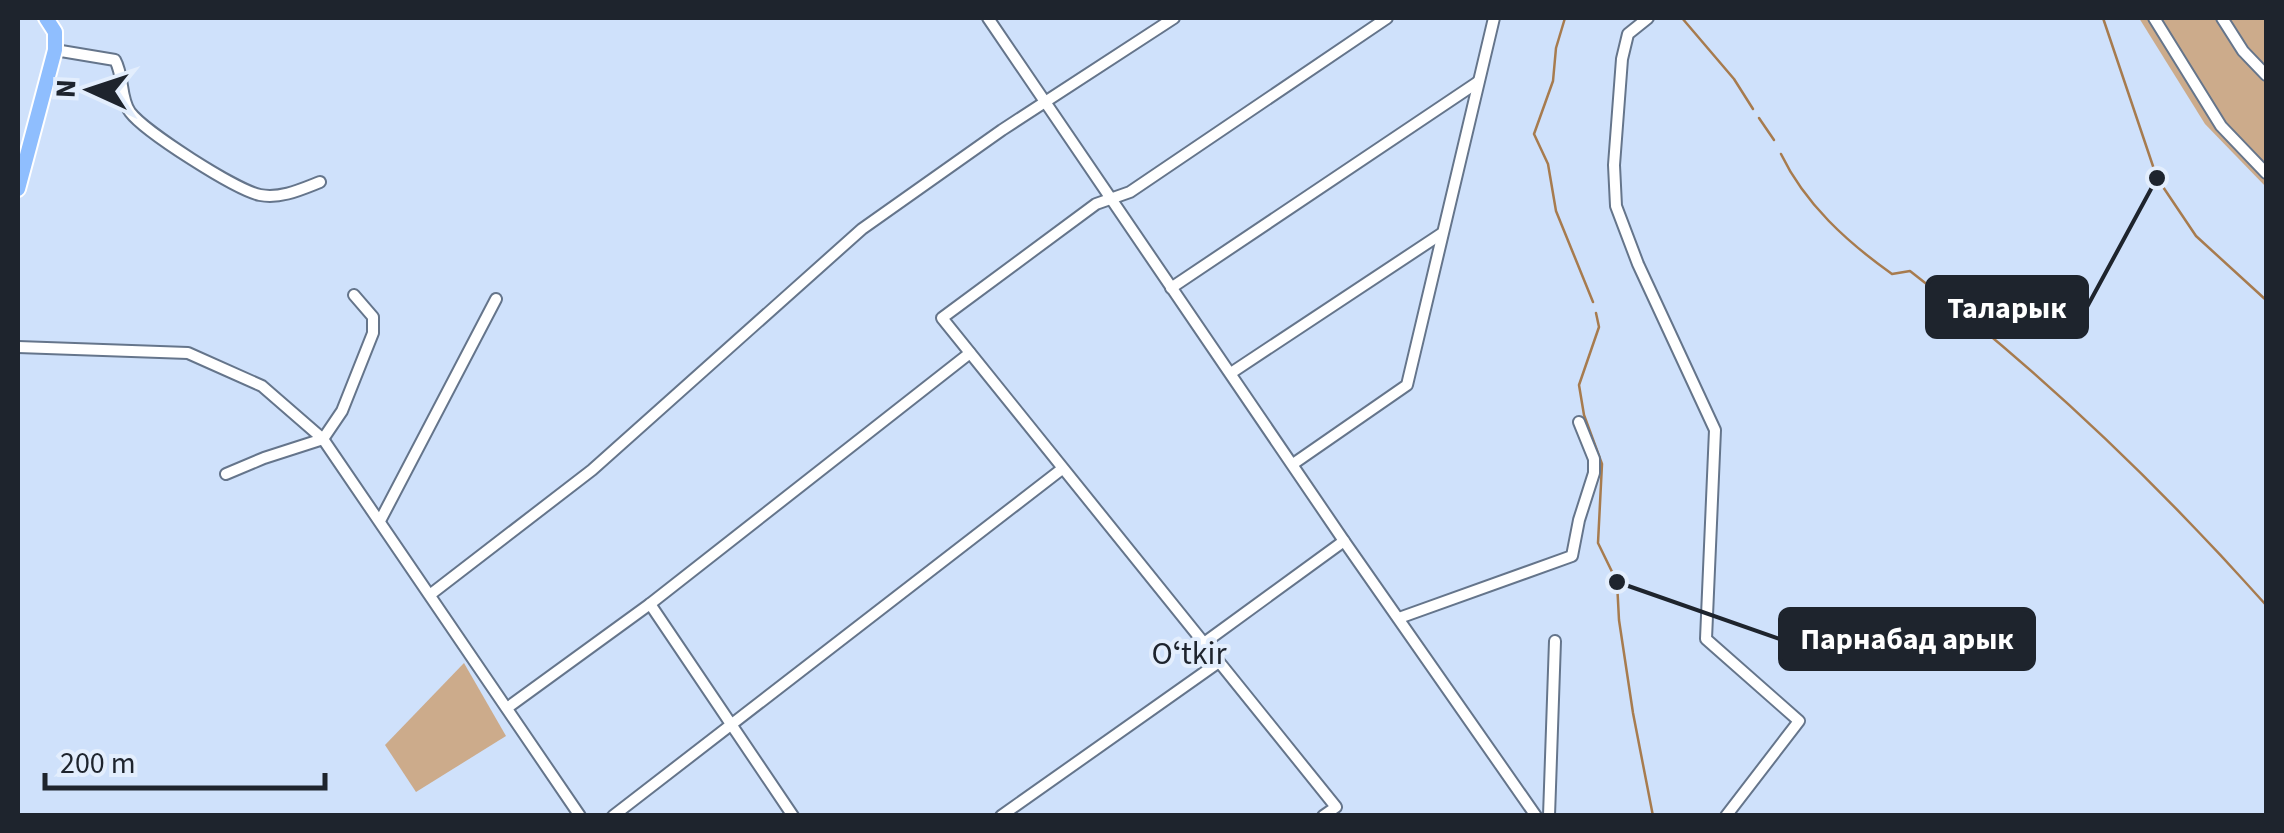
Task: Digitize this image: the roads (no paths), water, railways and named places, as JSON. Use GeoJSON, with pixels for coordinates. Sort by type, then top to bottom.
{"type":"FeatureCollection","features":[{"type":"Feature","properties":{"kind":"main road"},"geometry":{"type":"LineString","coordinates":[[18,189],[56,50],[52,21]]}},
{"type":"Feature","properties":{"kind":"street"},"geometry":{"type":"LineString","coordinates":[[988,18],[1536,816]]}},
{"type":"Feature","properties":{"kind":"street"},"geometry":{"type":"LineString","coordinates":[[431,594],[592,470],[862,229],[1044,102],[1174,18]]}},
{"type":"Feature","properties":{"kind":"street"},"geometry":{"type":"LineString","coordinates":[[1323,816],[1336,807],[942,318],[1096,204],[1130,192],[1386,18]]}},
{"type":"Feature","properties":{"kind":"street"},"geometry":{"type":"LineString","coordinates":[[1293,464],[1407,384],[1494,18]]}},
{"type":"Feature","properties":{"kind":"street"},"geometry":{"type":"LineString","coordinates":[[1648,18],[1628,34],[1622,59],[1614,165],[1616,206],[1638,264],[1715,430],[1706,639],[1799,721],[1726,816]]}},
{"type":"Feature","properties":{"kind":"street"},"geometry":{"type":"LineString","coordinates":[[2154,18],[2221,126],[2266,172]]}},
{"type":"Feature","properties":{"kind":"street"},"geometry":{"type":"LineString","coordinates":[[2222,18],[2243,51],[2266,76]]}},
{"type":"Feature","properties":{"kind":"street"},"geometry":{"type":"LineString","coordinates":[[56,50],[115,60],[127,109],[137,120],[228,181],[261,196],[294,193],[320,182]]}},
{"type":"Feature","properties":{"kind":"street"},"geometry":{"type":"LineString","coordinates":[[1172,288],[1478,82]]}},
{"type":"Feature","properties":{"kind":"street"},"geometry":{"type":"LineString","coordinates":[[1231,373],[1442,234]]}},
{"type":"Feature","properties":{"kind":"street"},"geometry":{"type":"LineString","coordinates":[[226,474],[324,439],[342,411],[374,332],[373,317],[354,294]]}},
{"type":"Feature","properties":{"kind":"street"},"geometry":{"type":"LineString","coordinates":[[381,520],[496,298]]}},
{"type":"Feature","properties":{"kind":"street"},"geometry":{"type":"LineString","coordinates":[[18,348],[188,353],[262,386],[324,439],[580,816]]}},
{"type":"Feature","properties":{"kind":"street"},"geometry":{"type":"LineString","coordinates":[[507,708],[650,604],[970,353]]}},
{"type":"Feature","properties":{"kind":"street"},"geometry":{"type":"LineString","coordinates":[[1399,618],[1572,556],[1578,520],[1594,474],[1594,460],[1578,422]]}},
{"type":"Feature","properties":{"kind":"street"},"geometry":{"type":"LineString","coordinates":[[613,816],[1062,469]]}},
{"type":"Feature","properties":{"kind":"street"},"geometry":{"type":"LineString","coordinates":[[1204,643],[1344,540]]}},
{"type":"Feature","properties":{"kind":"street"},"geometry":{"type":"LineString","coordinates":[[650,604],[793,816]]}},
{"type":"Feature","properties":{"kind":"street"},"geometry":{"type":"LineString","coordinates":[[1549,816],[1554,641]]}},
{"type":"Feature","properties":{"kind":"street"},"geometry":{"type":"LineString","coordinates":[[1001,816],[1218,662]]}},
{"type":"Feature","properties":{"kind":"waterway"},"geometry":{"type":"LineString","coordinates":[[1565,18],[1556,48],[1553,81],[1534,134],[1548,164],[1556,211],[1593,302]]}},
{"type":"Feature","properties":{"kind":"waterway"},"geometry":{"type":"LineString","coordinates":[[1682,18],[1734,79],[1753,109]]}},
{"type":"Feature","properties":{"kind":"waterway"},"geometry":{"type":"LineString","coordinates":[[2103,18],[2157,178],[2196,236],[2266,300]]}},
{"type":"Feature","properties":{"kind":"waterway"},"geometry":{"type":"LineString","coordinates":[[1759,118],[1774,140]]}},
{"type":"Feature","properties":{"kind":"waterway"},"geometry":{"type":"LineString","coordinates":[[1781,154],[1815,206],[1843,235],[1892,274],[1910,271],[2050,388],[2140,472],[2266,605]]}},
{"type":"Feature","properties":{"kind":"waterway"},"geometry":{"type":"LineString","coordinates":[[1596,313],[1599,327],[1579,385],[1584,415],[1602,464],[1598,543],[1617,582],[1633,713],[1653,816]]}},
{"type":"Feature","properties":{"kind":"place","name":"Таларык"},"geometry":{"type":"Point","coordinates":[2157,178]}},
{"type":"Feature","properties":{"kind":"place","name":"Парнабад арык"},"geometry":{"type":"Point","coordinates":[1617,582]}},
{"type":"Feature","properties":{"kind":"district","name":"Oʻtkir"},"geometry":{"type":"Point","coordinates":[1189,653]}}]}
